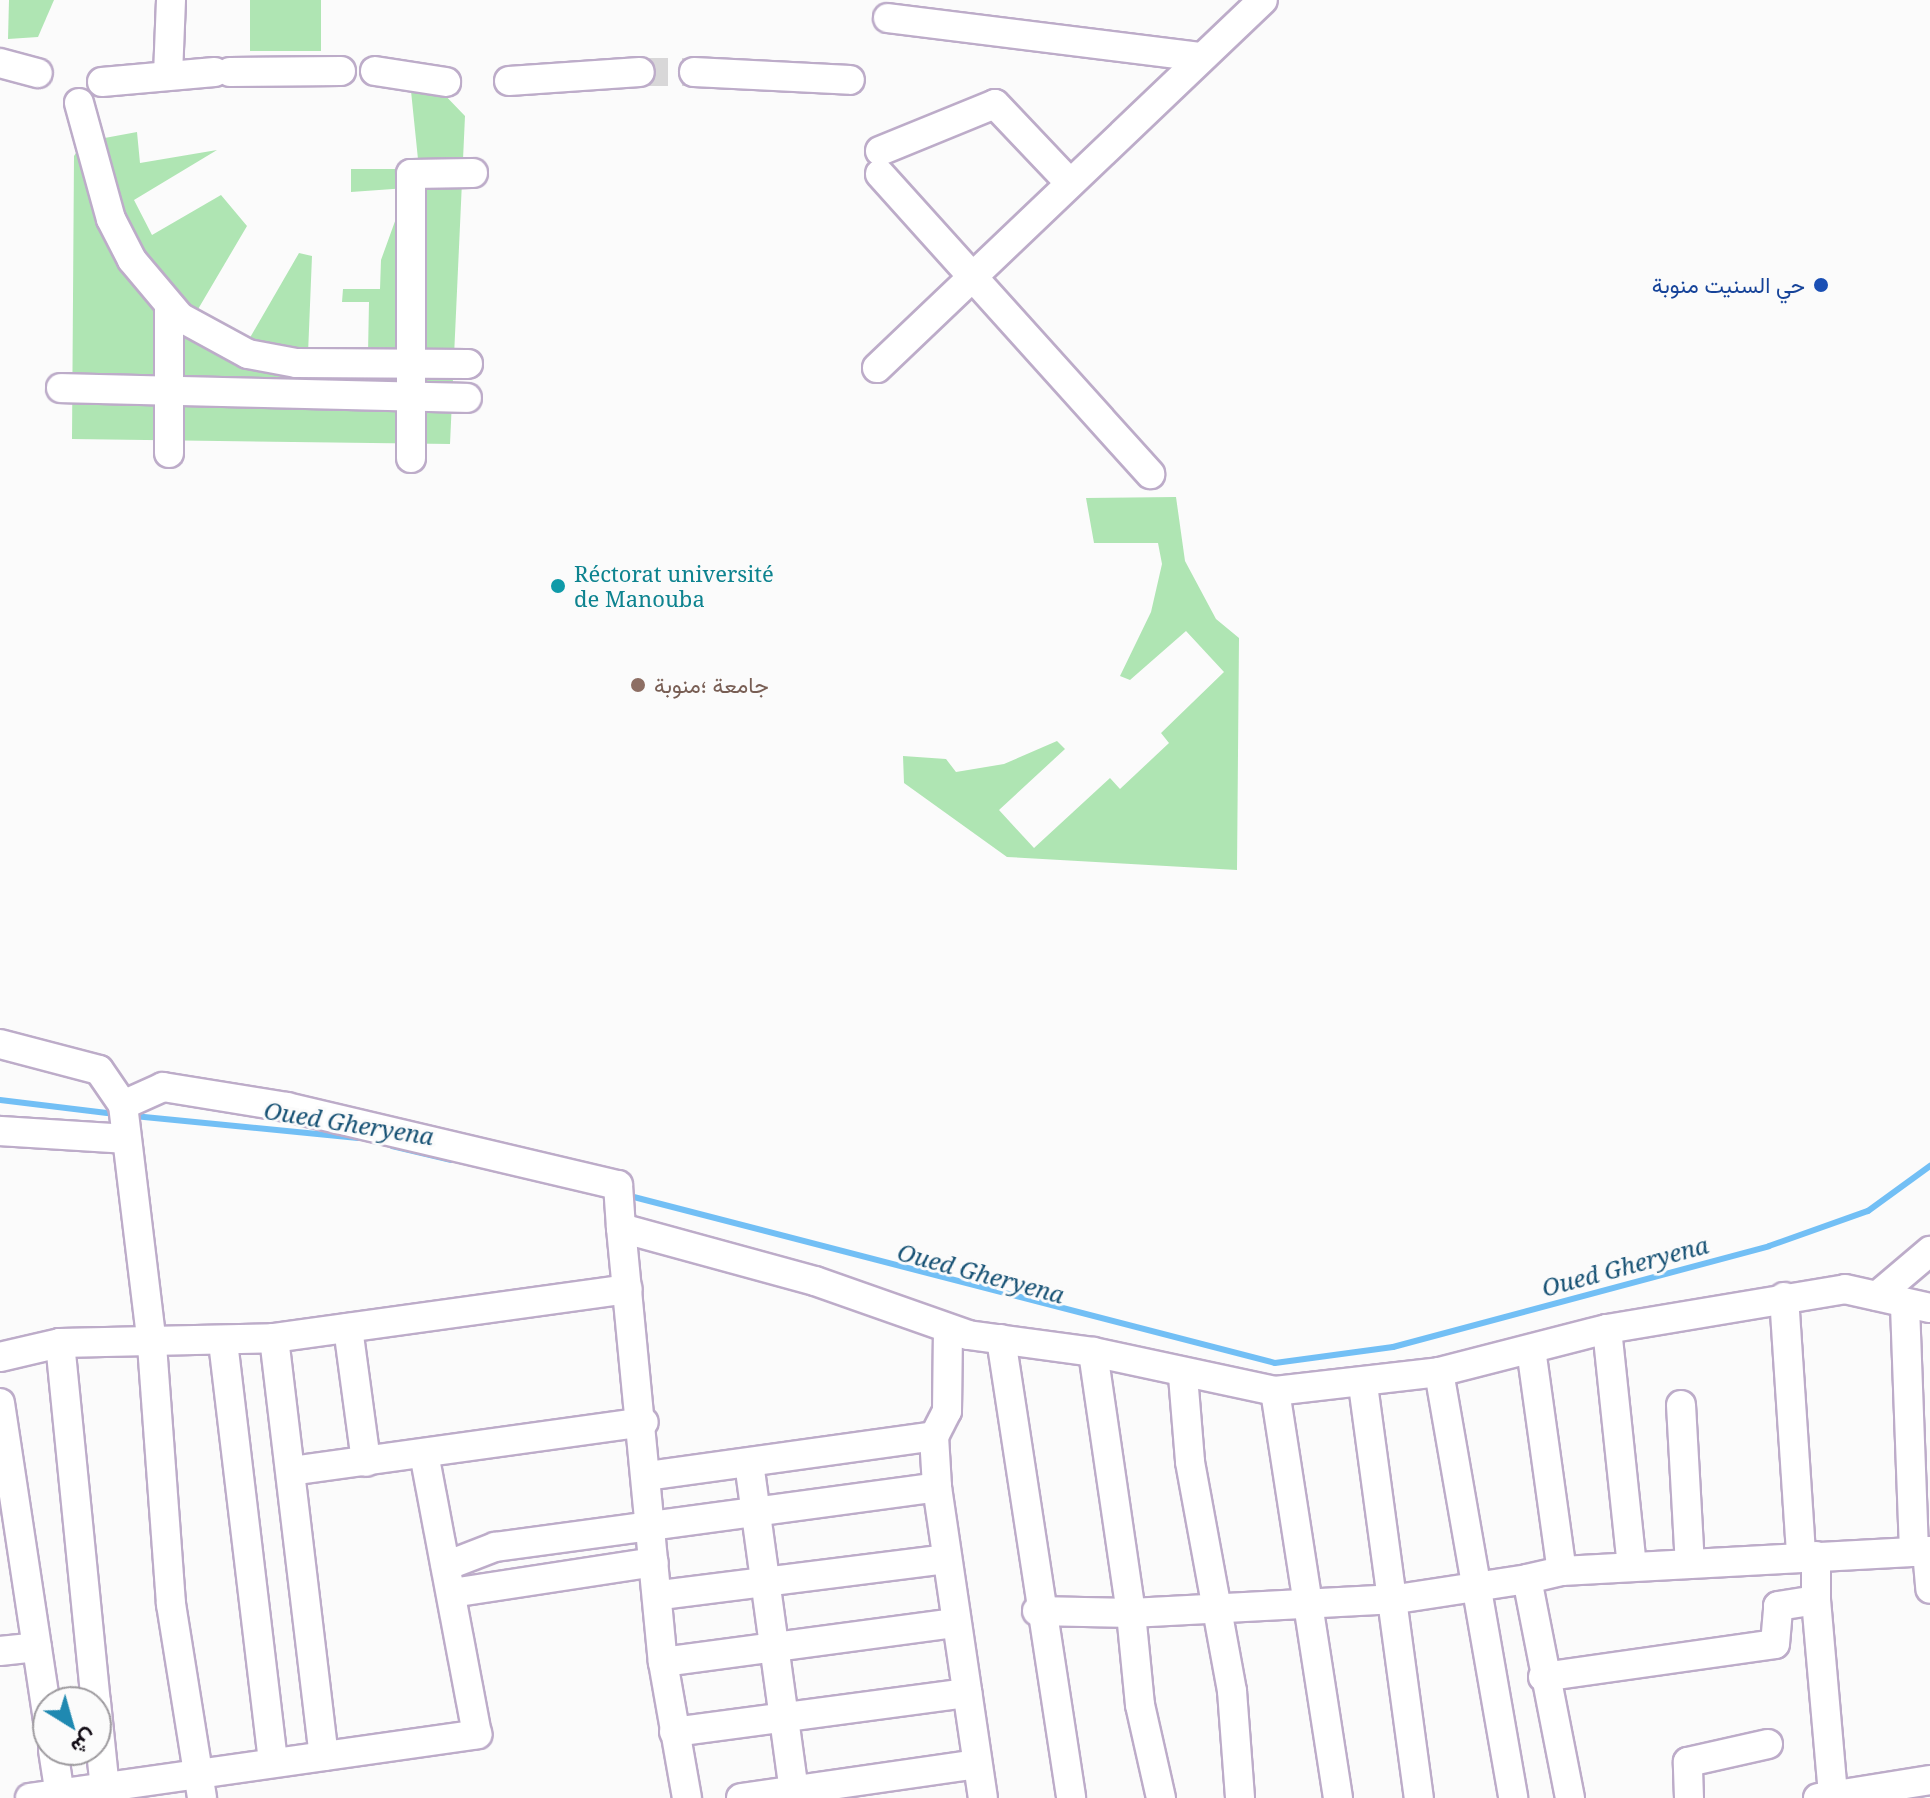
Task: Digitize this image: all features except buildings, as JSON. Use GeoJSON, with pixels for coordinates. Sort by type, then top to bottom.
{"type":"FeatureCollection","features":[{"type":"Feature","properties":{"kind":"street"},"geometry":{"type":"LineString","coordinates":[[168,75],[171,0]]}},
{"type":"Feature","properties":{"kind":"street"},"geometry":{"type":"LineString","coordinates":[[877,368],[967,277],[1263,0]]}},
{"type":"Feature","properties":{"kind":"street"},"geometry":{"type":"LineString","coordinates":[[888,18],[1200,57]]}},
{"type":"Feature","properties":{"kind":"street"},"geometry":{"type":"LineString","coordinates":[[0,63],[38,73]]}},
{"type":"Feature","properties":{"kind":"street"},"geometry":{"type":"LineString","coordinates":[[102,82],[223,72],[341,71]]}},
{"type":"Feature","properties":{"kind":"street"},"geometry":{"type":"LineString","coordinates":[[375,71],[446,82]]}},
{"type":"Feature","properties":{"kind":"street"},"geometry":{"type":"LineString","coordinates":[[509,81],[640,72]]}},
{"type":"Feature","properties":{"kind":"street"},"geometry":{"type":"LineString","coordinates":[[694,72],[850,80]]}},
{"type":"Feature","properties":{"kind":"street"},"geometry":{"type":"LineString","coordinates":[[79,103],[111,219],[169,306],[248,354],[296,363],[468,364]]}},
{"type":"Feature","properties":{"kind":"street"},"geometry":{"type":"LineString","coordinates":[[1070,183],[995,104],[880,162],[967,277],[1150,474]]}},
{"type":"Feature","properties":{"kind":"street"},"geometry":{"type":"LineString","coordinates":[[411,458],[411,174],[473,173]]}},
{"type":"Feature","properties":{"kind":"street"},"geometry":{"type":"LineString","coordinates":[[169,306],[166,393],[169,453]]}},
{"type":"Feature","properties":{"kind":"street"},"geometry":{"type":"LineString","coordinates":[[61,388],[166,393],[467,398]]}},
{"type":"Feature","properties":{"kind":"street"},"geometry":{"type":"LineString","coordinates":[[0,1044],[91,1066],[113,1083],[124,1122],[152,1345],[171,1604],[201,1786]]}},
{"type":"Feature","properties":{"kind":"street"},"geometry":{"type":"LineString","coordinates":[[0,1131],[124,1122],[163,1087],[287,1107],[620,1205],[948,1330],[1093,1352],[1183,1376],[1275,1391],[1363,1385],[1439,1372],[1607,1329],[1784,1297],[1845,1289],[1877,1296],[1918,1307],[1924,1551],[1930,1589]]}},
{"type":"Feature","properties":{"kind":"street"},"geometry":{"type":"LineString","coordinates":[[620,1205],[644,1422],[654,1562],[661,1595],[663,1662],[687,1798]]}},
{"type":"Feature","properties":{"kind":"street"},"geometry":{"type":"LineString","coordinates":[[1877,1296],[1930,1251]]}},
{"type":"Feature","properties":{"kind":"street"},"geometry":{"type":"LineString","coordinates":[[0,1357],[60,1343],[152,1345],[274,1338],[628,1289]]}},
{"type":"Feature","properties":{"kind":"street"},"geometry":{"type":"LineString","coordinates":[[1784,1297],[1808,1556],[1816,1600],[1825,1797],[1930,1780]]}},
{"type":"Feature","properties":{"kind":"street"},"geometry":{"type":"LineString","coordinates":[[348,1328],[366,1462]]}},
{"type":"Feature","properties":{"kind":"street"},"geometry":{"type":"LineString","coordinates":[[1607,1329],[1632,1567]]}},
{"type":"Feature","properties":{"kind":"street"},"geometry":{"type":"LineString","coordinates":[[948,1330],[947,1411],[934,1436],[937,1487],[983,1798]]}},
{"type":"Feature","properties":{"kind":"street"},"geometry":{"type":"LineString","coordinates":[[274,1338],[324,1756]]}},
{"type":"Feature","properties":{"kind":"street"},"geometry":{"type":"LineString","coordinates":[[1001,1339],[1037,1611],[1071,1798]]}},
{"type":"Feature","properties":{"kind":"street"},"geometry":{"type":"LineString","coordinates":[[223,1342],[273,1762]]}},
{"type":"Feature","properties":{"kind":"street"},"geometry":{"type":"LineString","coordinates":[[60,1343],[94,1686]]}},
{"type":"Feature","properties":{"kind":"street"},"geometry":{"type":"LineString","coordinates":[[1531,1349],[1562,1571]]}},
{"type":"Feature","properties":{"kind":"street"},"geometry":{"type":"LineString","coordinates":[[1093,1352],[1131,1613],[1140,1705],[1161,1798]]}},
{"type":"Feature","properties":{"kind":"street"},"geometry":{"type":"LineString","coordinates":[[1439,1372],[1513,1798]]}},
{"type":"Feature","properties":{"kind":"street"},"geometry":{"type":"LineString","coordinates":[[1183,1376],[1218,1611],[1240,1798]]}},
{"type":"Feature","properties":{"kind":"street"},"geometry":{"type":"LineString","coordinates":[[1363,1385],[1397,1599],[1419,1798]]}},
{"type":"Feature","properties":{"kind":"street"},"geometry":{"type":"LineString","coordinates":[[1275,1391],[1303,1605],[1338,1798]]}},
{"type":"Feature","properties":{"kind":"street"},"geometry":{"type":"LineString","coordinates":[[0,1403],[43,1686]]}},
{"type":"Feature","properties":{"kind":"street"},"geometry":{"type":"LineString","coordinates":[[1681,1405],[1690,1564]]}},
{"type":"Feature","properties":{"kind":"street"},"geometry":{"type":"LineString","coordinates":[[291,1471],[644,1422]]}},
{"type":"Feature","properties":{"kind":"street"},"geometry":{"type":"LineString","coordinates":[[647,1476],[934,1436]]}},
{"type":"Feature","properties":{"kind":"street"},"geometry":{"type":"LineString","coordinates":[[30,1798],[105,1789],[201,1786],[273,1762],[477,1734],[424,1454]]}},
{"type":"Feature","properties":{"kind":"street"},"geometry":{"type":"LineString","coordinates":[[749,1463],[767,1584],[780,1644],[795,1794]]}},
{"type":"Feature","properties":{"kind":"street"},"geometry":{"type":"LineString","coordinates":[[446,1566],[495,1547],[652,1522],[937,1487]]}},
{"type":"Feature","properties":{"kind":"street"},"geometry":{"type":"LineString","coordinates":[[1037,1611],[1218,1611],[1397,1599],[1479,1590],[1562,1571],[1924,1551]]}},
{"type":"Feature","properties":{"kind":"street"},"geometry":{"type":"LineString","coordinates":[[661,1595],[946,1559]]}},
{"type":"Feature","properties":{"kind":"street"},"geometry":{"type":"LineString","coordinates":[[452,1593],[654,1562]]}},
{"type":"Feature","properties":{"kind":"street"},"geometry":{"type":"LineString","coordinates":[[1527,1579],[1543,1677],[1570,1798]]}},
{"type":"Feature","properties":{"kind":"street"},"geometry":{"type":"LineString","coordinates":[[1543,1677],[1766,1647],[1778,1641],[1778,1606],[1816,1600]]}},
{"type":"Feature","properties":{"kind":"street"},"geometry":{"type":"LineString","coordinates":[[663,1662],[955,1623]]}},
{"type":"Feature","properties":{"kind":"street"},"geometry":{"type":"LineString","coordinates":[[0,1651],[37,1647]]}},
{"type":"Feature","properties":{"kind":"street"},"geometry":{"type":"LineString","coordinates":[[674,1732],[967,1693]]}},
{"type":"Feature","properties":{"kind":"street"},"geometry":{"type":"LineString","coordinates":[[1689,1798],[1688,1762],[1768,1744]]}},
{"type":"Feature","properties":{"kind":"street"},"geometry":{"type":"LineString","coordinates":[[741,1798],[795,1794],[977,1764]]}},
{"type":"Feature","properties":{"kind":"street"},"geometry":{"type":"LineString","coordinates":[[55,1766],[60,1795]]}},
{"type":"Feature","properties":{"kind":"street"},"geometry":{"type":"LineString","coordinates":[[103,1766],[105,1789]]}},
{"type":"Feature","properties":{"kind":"green space"},"geometry":{"type":"Polygon","coordinates":[[[9,0],[54,0],[38,37],[8,39],[9,0]]]}},
{"type":"Feature","properties":{"kind":"green space"},"geometry":{"type":"Polygon","coordinates":[[[250,0],[321,0],[321,51],[250,51],[250,0]]]}},
{"type":"Feature","properties":{"kind":"green space"},"geometry":{"type":"Polygon","coordinates":[[[439,89],[465,116],[450,444],[72,439],[74,156],[83,142],[137,132],[140,163],[217,150],[134,200],[152,235],[221,195],[247,226],[194,316],[248,341],[299,253],[312,256],[308,354],[368,353],[369,302],[342,302],[343,289],[380,289],[381,260],[407,188],[351,192],[351,169],[419,169],[411,91],[439,89]]]}},
{"type":"Feature","properties":{"kind":"green space"},"geometry":{"type":"Polygon","coordinates":[[[1176,497],[1185,561],[1216,619],[1239,638],[1237,870],[1007,857],[904,783],[903,756],[946,759],[956,772],[1004,764],[1057,741],[1065,749],[999,810],[1034,848],[1110,778],[1120,789],[1169,743],[1161,733],[1224,672],[1186,631],[1130,680],[1120,676],[1151,612],[1162,564],[1158,543],[1094,543],[1086,498],[1176,497]]]}},
{"type":"Feature","properties":{"kind":"waterway","name":"Oued Gheryena"},"geometry":{"type":"LineString","coordinates":[[0,1100],[115,1114]]}},
{"type":"Feature","properties":{"kind":"waterway","name":"Oued Gheryena"},"geometry":{"type":"LineString","coordinates":[[134,1116],[358,1138]]}},
{"type":"Feature","properties":{"kind":"waterway","name":"Oued Gheryena"},"geometry":{"type":"LineString","coordinates":[[392,1146],[451,1160]]}},
{"type":"Feature","properties":{"kind":"waterway","name":"Oued Gheryena"},"geometry":{"type":"LineString","coordinates":[[626,1195],[1275,1363],[1393,1347],[1769,1246],[1868,1211],[1930,1166]]}},
{"type":"Feature","properties":{"kind":"tunnel"},"geometry":{"type":"LineString","coordinates":[[640,72],[694,72]]}},
{"type":"Feature","properties":{"kind":"place","name":"حي السنيت منوبة"},"geometry":{"type":"Point","coordinates":[1821,285]}},
{"type":"Feature","properties":{"kind":"place","name":"Réctorat université de Manouba"},"geometry":{"type":"Point","coordinates":[558,586]}},
{"type":"Feature","properties":{"kind":"place","name":"جامعة ؛منوبة"},"geometry":{"type":"Point","coordinates":[638,685]}}]}
